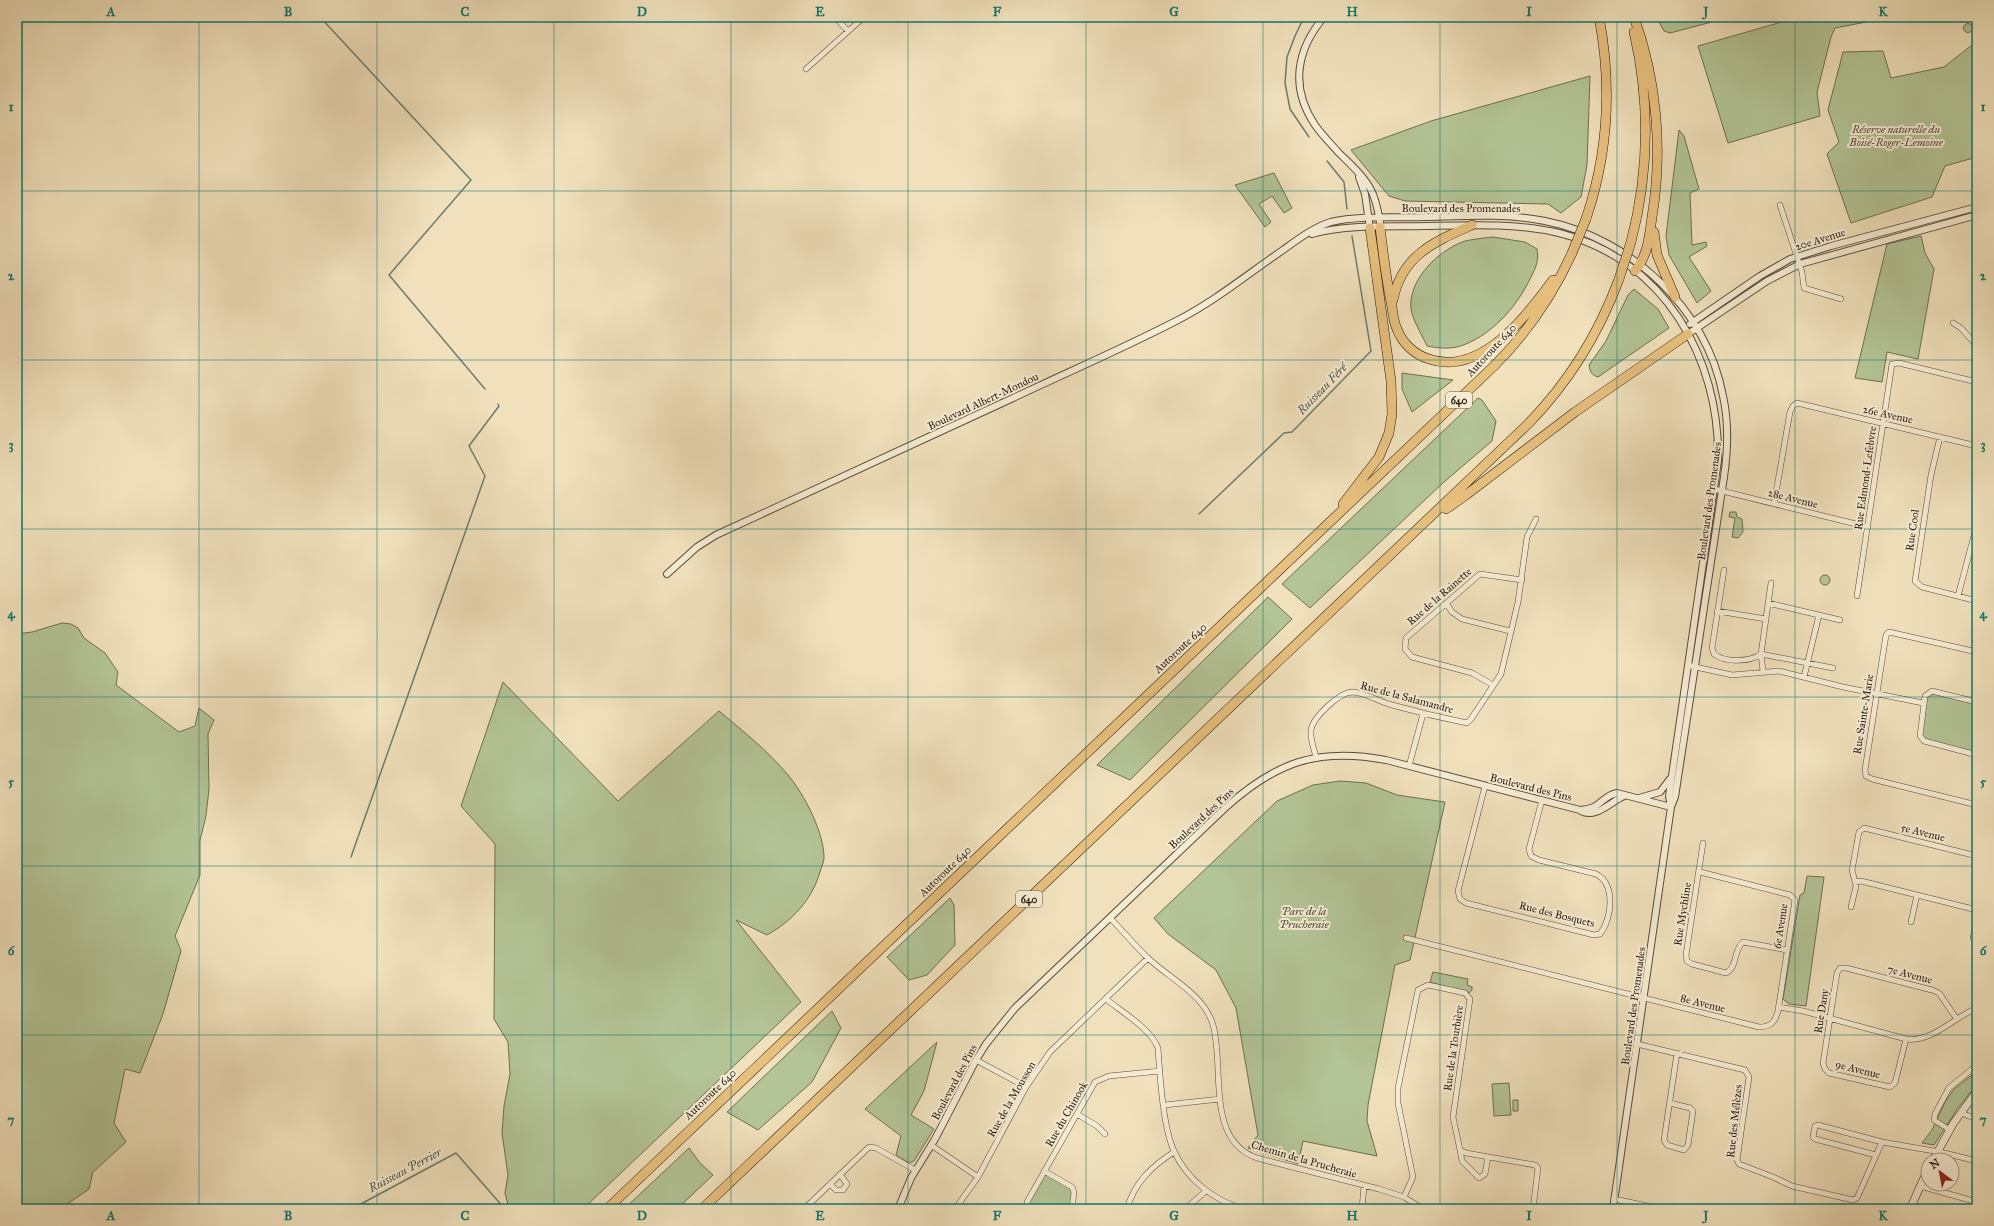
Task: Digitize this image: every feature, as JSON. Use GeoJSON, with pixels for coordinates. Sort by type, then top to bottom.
{"type":"FeatureCollection","features":[{"type":"Feature","properties":{"kind":"highway","name":"Autoroute 640"},"geometry":{"type":"LineString","coordinates":[[607,1209],[1323,530],[1508,352],[1541,310],[1557,283],[1572,253],[1586,219],[1598,176],[1604,139],[1607,101],[1604,52],[1599,17]]}},
{"type":"Feature","properties":{"kind":"highway","name":"640"},"geometry":{"type":"LineString","coordinates":[[702,1209],[1515,437],[1555,394],[1578,362],[1595,333],[1620,278],[1631,242],[1640,198],[1645,157],[1643,63],[1639,42],[1630,17]]}},
{"type":"Feature","properties":{"kind":"highway"},"geometry":{"type":"LineString","coordinates":[[1634,17],[1639,42]]}},
{"type":"Feature","properties":{"kind":"highway"},"geometry":{"type":"LineString","coordinates":[[1643,63],[1657,131],[1654,210],[1656,250],[1675,297]]}},
{"type":"Feature","properties":{"kind":"highway"},"geometry":{"type":"LineString","coordinates":[[1638,268],[1648,248],[1654,210]]}},
{"type":"Feature","properties":{"kind":"highway"},"geometry":{"type":"LineString","coordinates":[[1323,530],[1376,462],[1384,445],[1391,420],[1392,386],[1369,223]]}},
{"type":"Feature","properties":{"kind":"highway"},"geometry":{"type":"LineString","coordinates":[[1380,223],[1396,328],[1402,339],[1411,349],[1423,357],[1435,361],[1451,363],[1462,361],[1489,348],[1516,325],[1538,300],[1572,253]]}},
{"type":"Feature","properties":{"kind":"highway"},"geometry":{"type":"LineString","coordinates":[[1392,305],[1398,282],[1415,257],[1438,240],[1472,225]]}},
{"type":"Feature","properties":{"kind":"highway"},"geometry":{"type":"LineString","coordinates":[[1428,520],[1466,496],[1570,416],[1687,330]]}},
{"type":"Feature","properties":{"kind":"main road"},"geometry":{"type":"LineString","coordinates":[[1937,1151],[1977,1091]]}},
{"type":"Feature","properties":{"kind":"main road"},"geometry":{"type":"LineString","coordinates":[[1910,1209],[1920,1186]]}},
{"type":"Feature","properties":{"kind":"street"},"geometry":{"type":"LineString","coordinates":[[835,17],[848,31]]}},
{"type":"Feature","properties":{"kind":"street"},"geometry":{"type":"LineString","coordinates":[[806,70],[864,17]]}},
{"type":"Feature","properties":{"kind":"street"},"geometry":{"type":"LineString","coordinates":[[1324,17],[1310,36],[1302,55],[1299,71],[1301,93],[1307,110],[1316,126],[1372,191],[1380,223]]}},
{"type":"Feature","properties":{"kind":"street"},"geometry":{"type":"LineString","coordinates":[[1356,171],[1364,191],[1369,223]]}},
{"type":"Feature","properties":{"kind":"street"},"geometry":{"type":"LineString","coordinates":[[1780,205],[1800,264],[1804,288],[1841,299]]}},
{"type":"Feature","properties":{"kind":"street","name":"20e Avenue"},"geometry":{"type":"LineString","coordinates":[[1687,330],[1694,321],[1760,276],[1797,256],[1977,206]]}},
{"type":"Feature","properties":{"kind":"street","name":"20e Avenue"},"geometry":{"type":"LineString","coordinates":[[1687,330],[1697,328],[1767,281],[1800,264],[1977,215]]}},
{"type":"Feature","properties":{"kind":"street","name":"Boulevard des Promenades"},"geometry":{"type":"LineString","coordinates":[[1369,223],[1505,216],[1547,221],[1593,236],[1675,297],[1694,321],[1713,363],[1724,396],[1728,441],[1722,491],[1672,776],[1669,796],[1671,807]]}},
{"type":"Feature","properties":{"kind":"street","name":"Boulevard Albert-Mondou"},"geometry":{"type":"LineString","coordinates":[[667,574],[693,550],[716,536],[1183,318],[1302,237],[1331,222],[1369,223]]}},
{"type":"Feature","properties":{"kind":"street","name":"Boulevard des Promenades"},"geometry":{"type":"LineString","coordinates":[[1369,223],[1521,226],[1566,235],[1598,248],[1638,268],[1687,330],[1708,378],[1716,410],[1718,448],[1714,489],[1675,797],[1671,807],[1613,1209]]}},
{"type":"Feature","properties":{"kind":"street","name":"Boulevard Albert-Mondou"},"geometry":{"type":"LineString","coordinates":[[1302,237],[1369,223]]}},
{"type":"Feature","properties":{"kind":"street"},"geometry":{"type":"LineString","coordinates":[[1952,323],[1961,328],[1977,346]]}},
{"type":"Feature","properties":{"kind":"street","name":"Rue Edmond-Lefebvre"},"geometry":{"type":"LineString","coordinates":[[1857,596],[1893,363],[1899,362],[1977,382]]}},
{"type":"Feature","properties":{"kind":"street","name":"26e Avenue"},"geometry":{"type":"LineString","coordinates":[[1774,504],[1790,415],[1794,405],[1800,404],[1977,446]]}},
{"type":"Feature","properties":{"kind":"street","name":"Rue Cool"},"geometry":{"type":"LineString","coordinates":[[1940,437],[1931,475],[1915,581],[1922,587],[1958,596]]}},
{"type":"Feature","properties":{"kind":"street","name":"28e Avenue"},"geometry":{"type":"LineString","coordinates":[[1714,489],[1868,527]]}},
{"type":"Feature","properties":{"kind":"street","name":"Rue de la Salamandre"},"geometry":{"type":"LineString","coordinates":[[1316,757],[1311,730],[1315,720],[1321,712],[1347,693],[1362,693],[1377,701],[1423,714],[1467,722],[1480,708],[1500,674],[1522,580],[1527,537],[1536,519]]}},
{"type":"Feature","properties":{"kind":"street"},"geometry":{"type":"LineString","coordinates":[[1977,524],[1958,596],[1977,601]]}},
{"type":"Feature","properties":{"kind":"street"},"geometry":{"type":"LineString","coordinates":[[1724,570],[1712,648],[1714,654],[1723,658],[1737,660],[1754,658],[1761,654],[1833,668]]}},
{"type":"Feature","properties":{"kind":"street","name":"Rue de la Rainette"},"geometry":{"type":"LineString","coordinates":[[1493,685],[1472,673],[1412,657],[1404,649],[1406,638],[1480,574],[1522,580]]}},
{"type":"Feature","properties":{"kind":"street"},"geometry":{"type":"LineString","coordinates":[[1763,671],[1761,654],[1771,583]]}},
{"type":"Feature","properties":{"kind":"street"},"geometry":{"type":"LineString","coordinates":[[1446,603],[1456,616],[1462,619],[1510,632]]}},
{"type":"Feature","properties":{"kind":"street"},"geometry":{"type":"LineString","coordinates":[[1768,603],[1840,620]]}},
{"type":"Feature","properties":{"kind":"street"},"geometry":{"type":"LineString","coordinates":[[1717,611],[1766,619]]}},
{"type":"Feature","properties":{"kind":"street"},"geometry":{"type":"LineString","coordinates":[[1804,677],[1819,615]]}},
{"type":"Feature","properties":{"kind":"street","name":"Rue Sainte-Marie"},"geometry":{"type":"LineString","coordinates":[[1977,652],[1889,632],[1886,635],[1865,770],[1866,776],[1872,779],[1977,805]]}},
{"type":"Feature","properties":{"kind":"street"},"geometry":{"type":"LineString","coordinates":[[1691,666],[1732,675],[1763,671],[1779,671],[1923,703]]}},
{"type":"Feature","properties":{"kind":"street"},"geometry":{"type":"LineString","coordinates":[[1977,702],[1932,691],[1925,696],[1923,703],[1920,736],[1924,741],[1977,755]]}},
{"type":"Feature","properties":{"kind":"street"},"geometry":{"type":"LineString","coordinates":[[1409,766],[1423,714]]}},
{"type":"Feature","properties":{"kind":"street","name":"Boulevard des Pins"},"geometry":{"type":"LineString","coordinates":[[898,1209],[915,1170],[931,1145],[976,1060],[986,1044],[1015,1008],[1225,808],[1254,784],[1272,773],[1294,763],[1316,757],[1358,754],[1542,800],[1580,810],[1587,814],[1594,814],[1624,796],[1635,798]]}},
{"type":"Feature","properties":{"kind":"street"},"geometry":{"type":"LineString","coordinates":[[1635,798],[1652,796],[1660,792],[1672,776]]}},
{"type":"Feature","properties":{"kind":"street","name":"Rue des Bosquets"},"geometry":{"type":"LineString","coordinates":[[1485,786],[1458,891],[1460,898],[1466,903],[1594,935],[1600,934],[1604,929],[1610,902],[1610,894],[1602,878],[1596,874],[1539,860],[1531,856],[1529,849],[1542,800]]}},
{"type":"Feature","properties":{"kind":"street"},"geometry":{"type":"LineString","coordinates":[[1635,798],[1671,807]]}},
{"type":"Feature","properties":{"kind":"street","name":"5e Avenue"},"geometry":{"type":"LineString","coordinates":[[1856,882],[1852,870],[1859,832],[1864,828],[1977,856]]}},
{"type":"Feature","properties":{"kind":"street","name":"Rue Mychline"},"geometry":{"type":"LineString","coordinates":[[1703,843],[1700,872],[1686,955],[1687,961],[1692,964],[1726,973],[1732,968],[1739,945],[1743,942],[1787,950]]}},
{"type":"Feature","properties":{"kind":"street","name":"6e Avenue"},"geometry":{"type":"LineString","coordinates":[[1700,872],[1790,895],[1795,900],[1778,1007]]}},
{"type":"Feature","properties":{"kind":"street"},"geometry":{"type":"LineString","coordinates":[[1851,907],[1856,882],[1861,882],[1917,894],[1977,910]]}},
{"type":"Feature","properties":{"kind":"street"},"geometry":{"type":"LineString","coordinates":[[1911,922],[1917,894]]}},
{"type":"Feature","properties":{"kind":"street","name":"Chemin de la Prucheraie"},"geometry":{"type":"LineString","coordinates":[[1110,918],[1148,958],[1192,993],[1202,1003],[1215,1034],[1220,1099],[1227,1132],[1235,1146],[1241,1151],[1257,1158],[1379,1189],[1404,1197],[1423,1209]]}},
{"type":"Feature","properties":{"kind":"street"},"geometry":{"type":"LineString","coordinates":[[1973,938],[1977,920]]}},
{"type":"Feature","properties":{"kind":"street","name":"8e Avenue"},"geometry":{"type":"LineString","coordinates":[[1406,938],[1759,1027],[1766,1027],[1775,1021],[1778,1007]]}},
{"type":"Feature","properties":{"kind":"street","name":"Rue de la Mousson"},"geometry":{"type":"LineString","coordinates":[[955,1209],[978,1177],[1026,1087],[1050,1052],[1148,958]]}},
{"type":"Feature","properties":{"kind":"street","name":"Rue Dany"},"geometry":{"type":"LineString","coordinates":[[1823,1063],[1836,973],[1840,968],[1846,968]]}},
{"type":"Feature","properties":{"kind":"street","name":"7e Avenue"},"geometry":{"type":"LineString","coordinates":[[1846,968],[1939,993],[1956,1018]]}},
{"type":"Feature","properties":{"kind":"street","name":"Rue de la Tourbière"},"geometry":{"type":"LineString","coordinates":[[1404,1197],[1413,1177],[1398,1103],[1398,1088],[1418,990],[1428,985],[1465,993],[1470,999],[1453,1117],[1460,1150]]}},
{"type":"Feature","properties":{"kind":"street"},"geometry":{"type":"LineString","coordinates":[[1106,998],[1149,1033],[1156,1041],[1165,1105],[1166,1124],[1174,1152],[1182,1165],[1206,1191],[1243,1209]]}},
{"type":"Feature","properties":{"kind":"street"},"geometry":{"type":"LineString","coordinates":[[1778,1007],[1829,1018],[1906,1039],[1919,1040],[1928,1037],[1956,1018],[1977,1008]]}},
{"type":"Feature","properties":{"kind":"street","name":"9e Avenue"},"geometry":{"type":"LineString","coordinates":[[1823,1063],[1825,1069],[1829,1073],[1890,1087],[1895,1083],[1906,1039]]}},
{"type":"Feature","properties":{"kind":"street","name":"Rue des Mélèzes"},"geometry":{"type":"LineString","coordinates":[[1637,1044],[1678,1053],[1748,1072],[1749,1077],[1737,1160],[1742,1166],[1769,1175],[1792,1186],[1853,1200],[1857,1198],[1882,1142]]}},
{"type":"Feature","properties":{"kind":"street"},"geometry":{"type":"LineString","coordinates":[[1670,1103],[1693,1110],[1688,1145],[1684,1150],[1667,1146],[1664,1140],[1678,1053]]}},
{"type":"Feature","properties":{"kind":"street"},"geometry":{"type":"LineString","coordinates":[[976,1060],[1026,1087]]}},
{"type":"Feature","properties":{"kind":"street"},"geometry":{"type":"LineString","coordinates":[[1950,1130],[1934,1120],[1935,1114],[1952,1085],[1977,1065]]}},
{"type":"Feature","properties":{"kind":"street","name":"Rue du Chinook"},"geometry":{"type":"LineString","coordinates":[[1028,1209],[1027,1202],[1091,1087],[1098,1079],[1109,1076],[1160,1071]]}},
{"type":"Feature","properties":{"kind":"street"},"geometry":{"type":"LineString","coordinates":[[1165,1105],[1220,1099]]}},
{"type":"Feature","properties":{"kind":"street"},"geometry":{"type":"LineString","coordinates":[[1961,1113],[1977,1119]]}},
{"type":"Feature","properties":{"kind":"street"},"geometry":{"type":"LineString","coordinates":[[1077,1114],[1097,1126],[1105,1134]]}},
{"type":"Feature","properties":{"kind":"street"},"geometry":{"type":"LineString","coordinates":[[1876,1155],[1815,1139],[1816,1126],[1818,1125],[1882,1142],[1937,1151],[1977,1161]]}},
{"type":"Feature","properties":{"kind":"street"},"geometry":{"type":"LineString","coordinates":[[931,1145],[978,1177]]}},
{"type":"Feature","properties":{"kind":"street"},"geometry":{"type":"LineString","coordinates":[[804,1209],[869,1147],[876,1148],[915,1170]]}},
{"type":"Feature","properties":{"kind":"street"},"geometry":{"type":"LineString","coordinates":[[1460,1150],[1462,1161],[1479,1178],[1485,1174],[1488,1157]]}},
{"type":"Feature","properties":{"kind":"street"},"geometry":{"type":"LineString","coordinates":[[1460,1150],[1466,1153],[1530,1163],[1538,1168],[1533,1209]]}},
{"type":"Feature","properties":{"kind":"street"},"geometry":{"type":"LineString","coordinates":[[1127,1209],[1137,1184],[1157,1163],[1174,1152]]}},
{"type":"Feature","properties":{"kind":"street"},"geometry":{"type":"LineString","coordinates":[[1044,1171],[1072,1187],[1074,1192],[1072,1209]]}},
{"type":"Feature","properties":{"kind":"street"},"geometry":{"type":"LineString","coordinates":[[830,1184],[836,1190],[843,1190],[847,1184],[840,1174]]}},
{"type":"Feature","properties":{"kind":"street"},"geometry":{"type":"LineString","coordinates":[[1362,1209],[1364,1186]]}},
{"type":"Feature","properties":{"kind":"street"},"geometry":{"type":"LineString","coordinates":[[1185,1209],[1206,1191]]}},
{"type":"Feature","properties":{"kind":"street"},"geometry":{"type":"LineString","coordinates":[[1941,1192],[1977,1202]]}},
{"type":"Feature","properties":{"kind":"street"},"geometry":{"type":"LineString","coordinates":[[1614,1199],[1659,1209]]}},
{"type":"Feature","properties":{"kind":"green space"},"geometry":{"type":"Polygon","coordinates":[[[1656,17],[1731,17],[1670,33],[1664,31],[1656,17]]]}},
{"type":"Feature","properties":{"kind":"green space","name":"Réserve naturelle du Boisé-Roger-Lemoine"},"geometry":{"type":"Polygon","coordinates":[[[1799,17],[1876,17],[1877,20],[1835,28],[1831,37],[1817,92],[1820,116],[1728,143],[1698,46],[1799,17]]]}},
{"type":"Feature","properties":{"kind":"green space"},"geometry":{"type":"Polygon","coordinates":[[[1968,23],[1973,28],[1968,33],[1963,28],[1968,23]]]}},
{"type":"Feature","properties":{"kind":"green space","name":"Réserve naturelle du Boisé-Roger-Lemoine"},"geometry":{"type":"Polygon","coordinates":[[[1977,41],[1977,157],[1945,166],[1932,197],[1851,223],[1827,154],[1839,142],[1828,110],[1843,52],[1883,51],[1891,78],[1944,67],[1977,41]]]}},
{"type":"Feature","properties":{"kind":"green space"},"geometry":{"type":"Polygon","coordinates":[[[1590,76],[1587,165],[1581,197],[1561,213],[1548,204],[1405,201],[1389,196],[1351,150],[1431,121],[1590,76]]]}},
{"type":"Feature","properties":{"kind":"green space"},"geometry":{"type":"Polygon","coordinates":[[[1679,130],[1684,136],[1699,189],[1690,193],[1692,245],[1706,242],[1707,246],[1689,257],[1711,291],[1697,303],[1669,255],[1666,236],[1679,130]]]}},
{"type":"Feature","properties":{"kind":"green space"},"geometry":{"type":"Polygon","coordinates":[[[1274,173],[1292,208],[1284,213],[1272,196],[1259,204],[1271,222],[1265,227],[1235,185],[1274,173]]]}},
{"type":"Feature","properties":{"kind":"green space"},"geometry":{"type":"Polygon","coordinates":[[[1921,236],[1925,253],[1934,269],[1918,359],[1887,352],[1882,382],[1855,378],[1887,244],[1921,236]]]}},
{"type":"Feature","properties":{"kind":"green space"},"geometry":{"type":"Polygon","coordinates":[[[1493,237],[1525,242],[1537,249],[1537,264],[1525,288],[1501,320],[1481,336],[1469,343],[1457,347],[1442,348],[1427,346],[1411,309],[1411,298],[1420,277],[1427,267],[1445,251],[1455,245],[1465,241],[1493,237]]]}},
{"type":"Feature","properties":{"kind":"green space"},"geometry":{"type":"Polygon","coordinates":[[[1634,289],[1658,309],[1669,328],[1598,377],[1591,372],[1589,365],[1606,341],[1628,295],[1634,289]]]}},
{"type":"Feature","properties":{"kind":"green space"},"geometry":{"type":"Polygon","coordinates":[[[1402,373],[1453,380],[1412,412],[1402,389],[1402,373]]]}},
{"type":"Feature","properties":{"kind":"green space"},"geometry":{"type":"Polygon","coordinates":[[[1478,398],[1482,400],[1496,421],[1492,441],[1444,482],[1310,608],[1282,584],[1478,398]]]}},
{"type":"Feature","properties":{"kind":"green space"},"geometry":{"type":"Polygon","coordinates":[[[1730,512],[1736,512],[1737,517],[1742,519],[1743,532],[1738,538],[1732,537],[1735,518],[1729,517],[1730,512]]]}},
{"type":"Feature","properties":{"kind":"green space"},"geometry":{"type":"Polygon","coordinates":[[[1823,575],[1827,575],[1830,580],[1827,585],[1823,585],[1820,582],[1820,578],[1823,575]]]}},
{"type":"Feature","properties":{"kind":"green space"},"geometry":{"type":"Polygon","coordinates":[[[1268,597],[1292,619],[1130,780],[1097,765],[1268,597]]]}},
{"type":"Feature","properties":{"kind":"green space"},"geometry":{"type":"Polygon","coordinates":[[[62,623],[71,624],[78,628],[84,638],[105,653],[118,672],[116,685],[179,732],[195,726],[199,708],[214,720],[208,734],[209,789],[206,816],[200,840],[200,875],[175,936],[181,951],[163,1014],[140,1073],[125,1069],[114,1123],[126,1142],[93,1172],[89,1189],[60,1209],[17,1209],[17,634],[32,632],[62,623]]]}},
{"type":"Feature","properties":{"kind":"green space"},"geometry":{"type":"Polygon","coordinates":[[[503,682],[618,801],[719,711],[764,749],[788,775],[800,792],[812,814],[821,837],[823,848],[824,861],[812,892],[800,909],[785,923],[767,935],[736,920],[801,1002],[583,1209],[509,1209],[505,1193],[508,1175],[502,1133],[504,1106],[510,1074],[508,1042],[494,1019],[495,844],[461,806],[503,682]]]}},
{"type":"Feature","properties":{"kind":"green space"},"geometry":{"type":"Polygon","coordinates":[[[1932,691],[1977,702],[1977,755],[1924,741],[1920,736],[1925,696],[1932,691]]]}},
{"type":"Feature","properties":{"kind":"green space","name":"Parc de la Prucheraie"},"geometry":{"type":"Polygon","coordinates":[[[1340,781],[1366,783],[1397,795],[1445,802],[1410,960],[1395,965],[1368,1105],[1367,1121],[1377,1156],[1303,1141],[1298,1164],[1248,1148],[1258,1135],[1236,1008],[1216,970],[1168,934],[1154,918],[1277,801],[1313,785],[1340,781]]]}},
{"type":"Feature","properties":{"kind":"green space"},"geometry":{"type":"Polygon","coordinates":[[[1807,876],[1824,877],[1806,1006],[1789,1004],[1783,999],[1800,895],[1804,893],[1807,876]]]}},
{"type":"Feature","properties":{"kind":"green space"},"geometry":{"type":"Polygon","coordinates":[[[950,898],[954,905],[955,945],[927,975],[909,980],[887,957],[950,898]]]}},
{"type":"Feature","properties":{"kind":"green space"},"geometry":{"type":"Polygon","coordinates":[[[1433,972],[1468,979],[1467,985],[1472,987],[1472,990],[1469,993],[1430,982],[1433,972]]]}},
{"type":"Feature","properties":{"kind":"green space"},"geometry":{"type":"Polygon","coordinates":[[[832,1011],[841,1028],[812,1082],[758,1130],[727,1112],[832,1011]]]}},
{"type":"Feature","properties":{"kind":"green space"},"geometry":{"type":"Polygon","coordinates":[[[937,1042],[924,1091],[911,1115],[934,1129],[914,1161],[909,1163],[896,1155],[901,1136],[865,1109],[937,1042]]]}},
{"type":"Feature","properties":{"kind":"green space"},"geometry":{"type":"Polygon","coordinates":[[[1977,1071],[1977,1084],[1958,1108],[1934,1145],[1922,1143],[1932,1130],[1945,1102],[1954,1089],[1977,1071]]]}},
{"type":"Feature","properties":{"kind":"green space"},"geometry":{"type":"Polygon","coordinates":[[[1509,1083],[1511,1115],[1494,1116],[1492,1084],[1509,1083]]]}},
{"type":"Feature","properties":{"kind":"green space"},"geometry":{"type":"Polygon","coordinates":[[[1513,1100],[1518,1100],[1518,1111],[1513,1111],[1513,1100]]]}},
{"type":"Feature","properties":{"kind":"green space"},"geometry":{"type":"Polygon","coordinates":[[[689,1148],[700,1163],[713,1175],[677,1209],[624,1209],[689,1148]]]}},
{"type":"Feature","properties":{"kind":"green space"},"geometry":{"type":"Polygon","coordinates":[[[1044,1171],[1072,1187],[1072,1209],[1028,1209],[1027,1202],[1044,1171]]]}},
{"type":"Feature","properties":{"kind":"waterway"},"geometry":{"type":"LineString","coordinates":[[320,17],[471,180],[389,275],[485,389]]}},
{"type":"Feature","properties":{"kind":"waterway","name":"Ruisseau Féré"},"geometry":{"type":"LineString","coordinates":[[1304,17],[1287,57],[1285,83],[1290,109],[1309,137]]}},
{"type":"Feature","properties":{"kind":"waterway","name":"Ruisseau Féré"},"geometry":{"type":"LineString","coordinates":[[1327,161],[1344,182],[1347,209]]}},
{"type":"Feature","properties":{"kind":"waterway","name":"Ruisseau Féré"},"geometry":{"type":"LineString","coordinates":[[1199,514],[1284,433],[1292,432],[1371,351],[1352,236]]}},
{"type":"Feature","properties":{"kind":"waterway"},"geometry":{"type":"LineString","coordinates":[[351,857],[485,476],[469,446],[499,406],[498,404]]}},
{"type":"Feature","properties":{"kind":"waterway","name":"Ruisseau Perrier"},"geometry":{"type":"LineString","coordinates":[[336,1209],[359,1205],[456,1153],[505,1209]]}}]}
